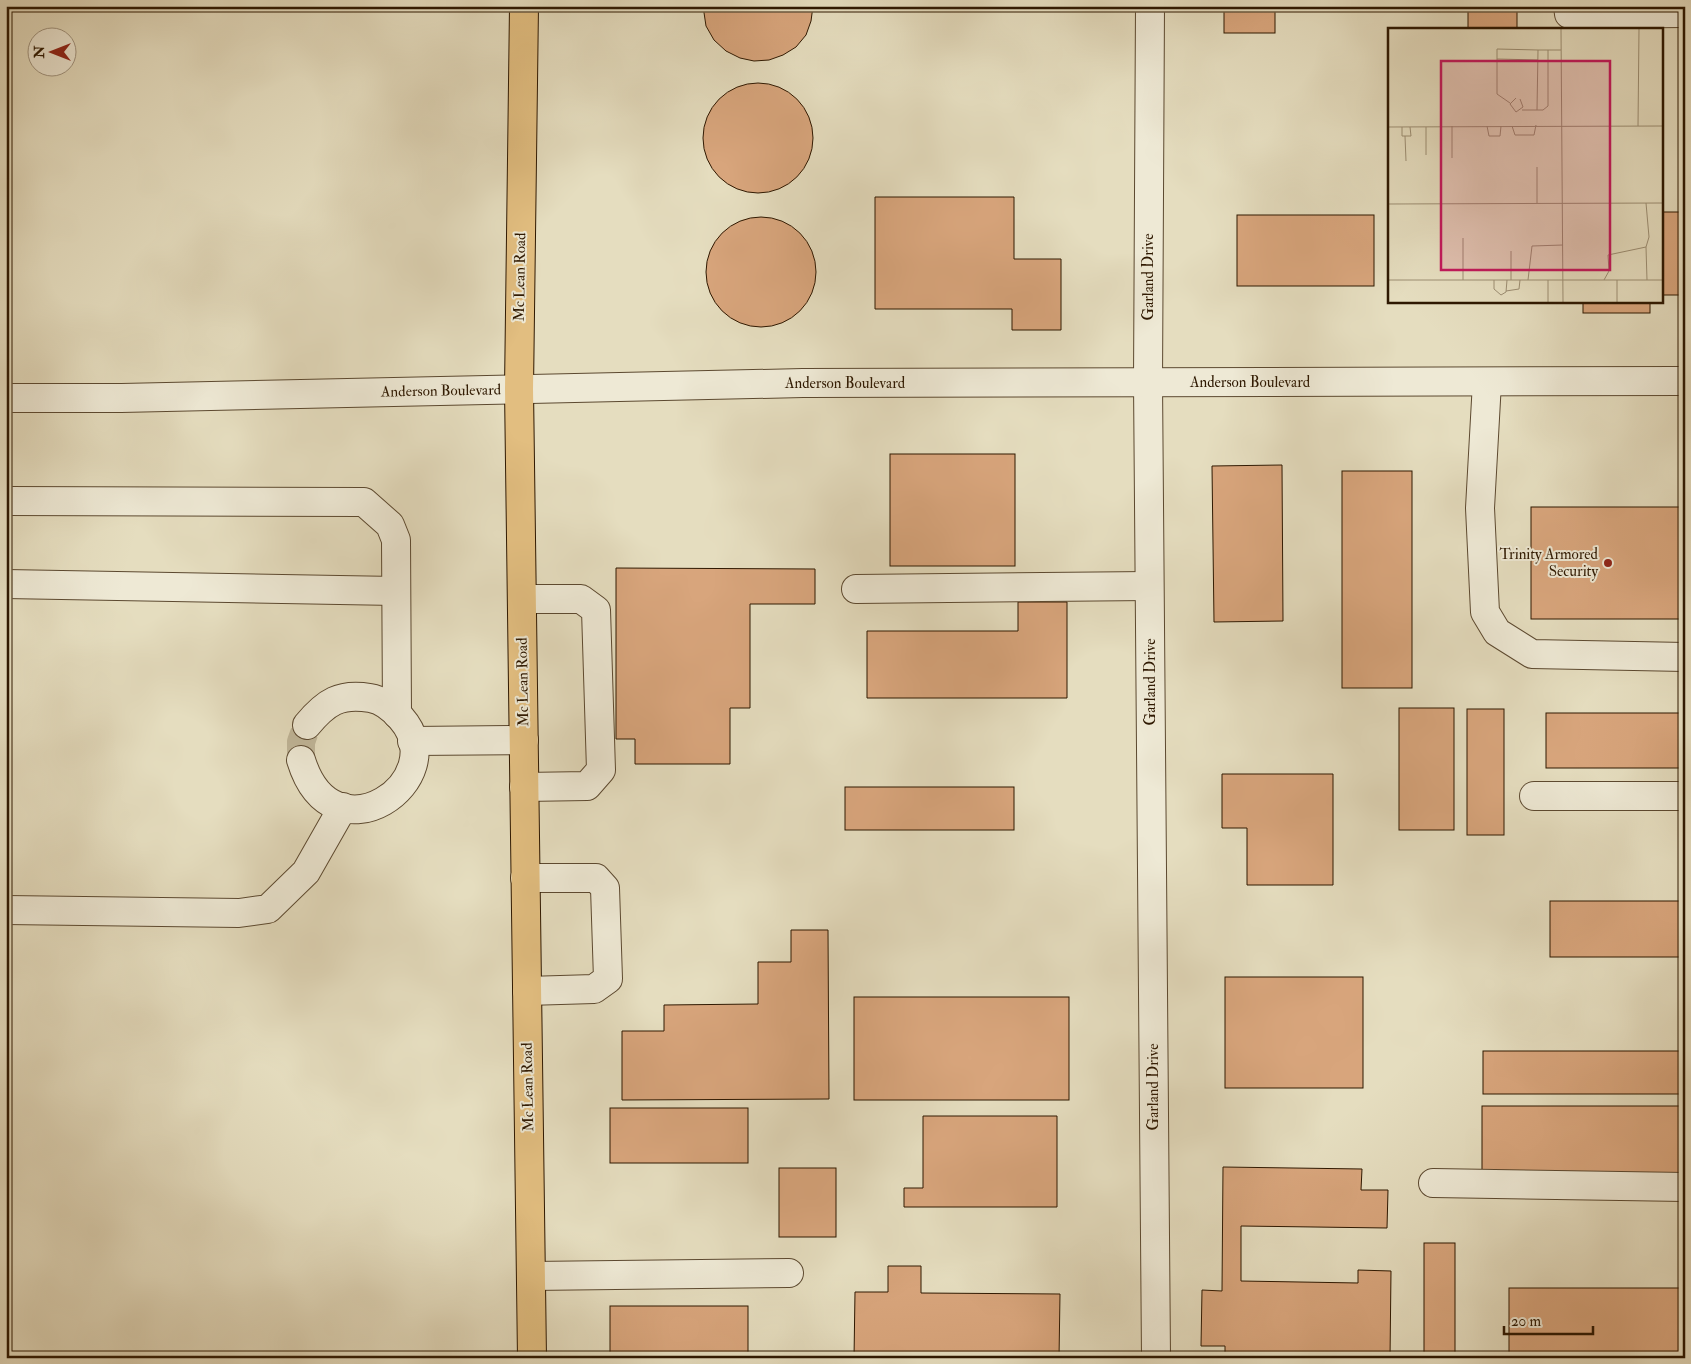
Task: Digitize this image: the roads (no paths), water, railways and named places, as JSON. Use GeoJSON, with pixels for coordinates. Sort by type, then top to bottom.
{"type":"FeatureCollection","features":[{"type":"Feature","properties":{"kind":"main road","name":"Mc Lean Road"},"geometry":{"type":"LineString","coordinates":[[524,6],[519,389],[532,1358]]}},
{"type":"Feature","properties":{"kind":"street","name":"Garland Drive"},"geometry":{"type":"LineString","coordinates":[[1150,6],[1148,382],[1156,1358]]}},
{"type":"Feature","properties":{"kind":"street"},"geometry":{"type":"LineString","coordinates":[[1568,6],[1569,14],[1685,13]]}},
{"type":"Feature","properties":{"kind":"street","name":"Anderson Boulevard"},"geometry":{"type":"LineString","coordinates":[[6,398],[121,398],[803,382],[1685,381]]}},
{"type":"Feature","properties":{"kind":"street"},"geometry":{"type":"LineString","coordinates":[[1487,382],[1480,508],[1485,612],[1497,632],[1532,654],[1685,657]]}},
{"type":"Feature","properties":{"kind":"street"},"geometry":{"type":"LineString","coordinates":[[6,501],[364,502],[390,525],[396,540],[397,714]]}},
{"type":"Feature","properties":{"kind":"street"},"geometry":{"type":"LineString","coordinates":[[6,584],[396,590]]}},
{"type":"Feature","properties":{"kind":"street"},"geometry":{"type":"LineString","coordinates":[[856,589],[1149,586]]}},
{"type":"Feature","properties":{"kind":"street"},"geometry":{"type":"LineString","coordinates":[[522,599],[581,599],[596,610],[602,770],[587,786],[524,787]]}},
{"type":"Feature","properties":{"kind":"street"},"geometry":{"type":"LineString","coordinates":[[300,760],[306,778],[316,793],[331,804],[343,807],[367,808],[384,803],[398,791],[408,776],[413,758],[412,741],[404,722],[392,708],[374,698],[355,696],[336,700],[320,710],[307,725]]}},
{"type":"Feature","properties":{"kind":"street"},"geometry":{"type":"LineString","coordinates":[[412,741],[524,740]]}},
{"type":"Feature","properties":{"kind":"street"},"geometry":{"type":"LineString","coordinates":[[1534,796],[1685,796]]}},
{"type":"Feature","properties":{"kind":"street"},"geometry":{"type":"LineString","coordinates":[[6,910],[239,913],[268,908],[306,872],[343,807]]}},
{"type":"Feature","properties":{"kind":"street"},"geometry":{"type":"LineString","coordinates":[[525,878],[596,878],[605,888],[608,979],[594,990],[527,991]]}},
{"type":"Feature","properties":{"kind":"street"},"geometry":{"type":"LineString","coordinates":[[1433,1183],[1685,1188]]}},
{"type":"Feature","properties":{"kind":"street"},"geometry":{"type":"LineString","coordinates":[[531,1276],[789,1273]]}},
{"type":"Feature","properties":{"kind":"tunnel"},"geometry":{"type":"LineString","coordinates":[[301,760],[301,742],[307,725]]}},
{"type":"Feature","properties":{"kind":"place","name":"Trinity Armored Security"},"geometry":{"type":"Point","coordinates":[1608,563]}}]}
